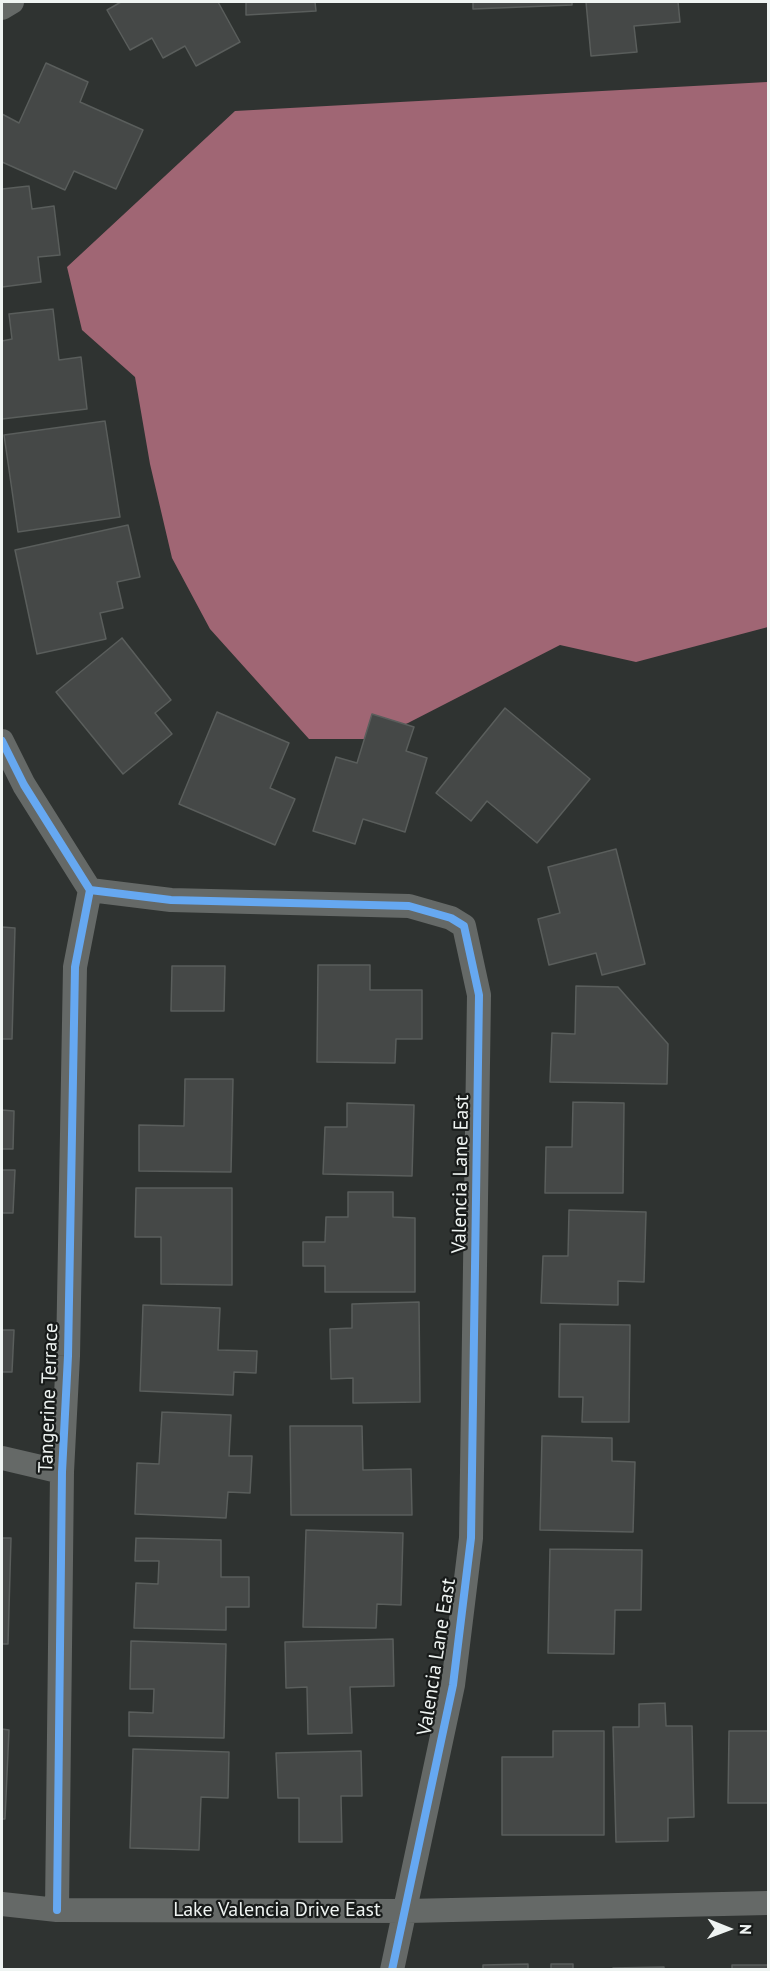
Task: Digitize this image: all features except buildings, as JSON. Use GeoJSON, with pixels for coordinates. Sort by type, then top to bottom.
{"type":"FeatureCollection","features":[{"type":"Feature","properties":{"kind":"street"},"geometry":{"type":"LineString","coordinates":[[2,8],[12,2]]}},
{"type":"Feature","properties":{"kind":"street"},"geometry":{"type":"LineString","coordinates":[[2,741],[24,785],[90,890]]}},
{"type":"Feature","properties":{"kind":"street","name":"Tangerine Terrace"},"geometry":{"type":"LineString","coordinates":[[57,1910],[62,1472],[68,1356],[75,967],[90,890]]}},
{"type":"Feature","properties":{"kind":"street","name":"Valencia Lane East"},"geometry":{"type":"LineString","coordinates":[[90,890],[171,900],[409,906],[451,918],[464,926],[479,995],[471,1538],[453,1685],[407,1911],[392,1970]]}},
{"type":"Feature","properties":{"kind":"street"},"geometry":{"type":"LineString","coordinates":[[2,1458],[62,1472]]}},
{"type":"Feature","properties":{"kind":"street","name":"Lake Valencia Drive East"},"geometry":{"type":"LineString","coordinates":[[2,1904],[57,1910],[407,1911],[768,1903]]}},
{"type":"Feature","properties":{"kind":"shaded area"},"geometry":{"type":"Polygon","coordinates":[[[768,79],[768,627],[636,662],[560,645],[408,723],[370,739],[309,739],[210,629],[172,558],[150,464],[135,377],[82,330],[67,267],[235,111],[767,82],[768,79]]]}},
{"type":"Feature","properties":{"kind":"cycle path"},"geometry":{"type":"LineString","coordinates":[[2,741],[24,785],[90,890],[171,900],[409,906],[451,918],[464,926],[479,995],[471,1538],[453,1685],[392,1970]]}},
{"type":"Feature","properties":{"kind":"cycle path"},"geometry":{"type":"LineString","coordinates":[[57,1910],[62,1472],[68,1356],[75,967],[90,890]]}}]}
